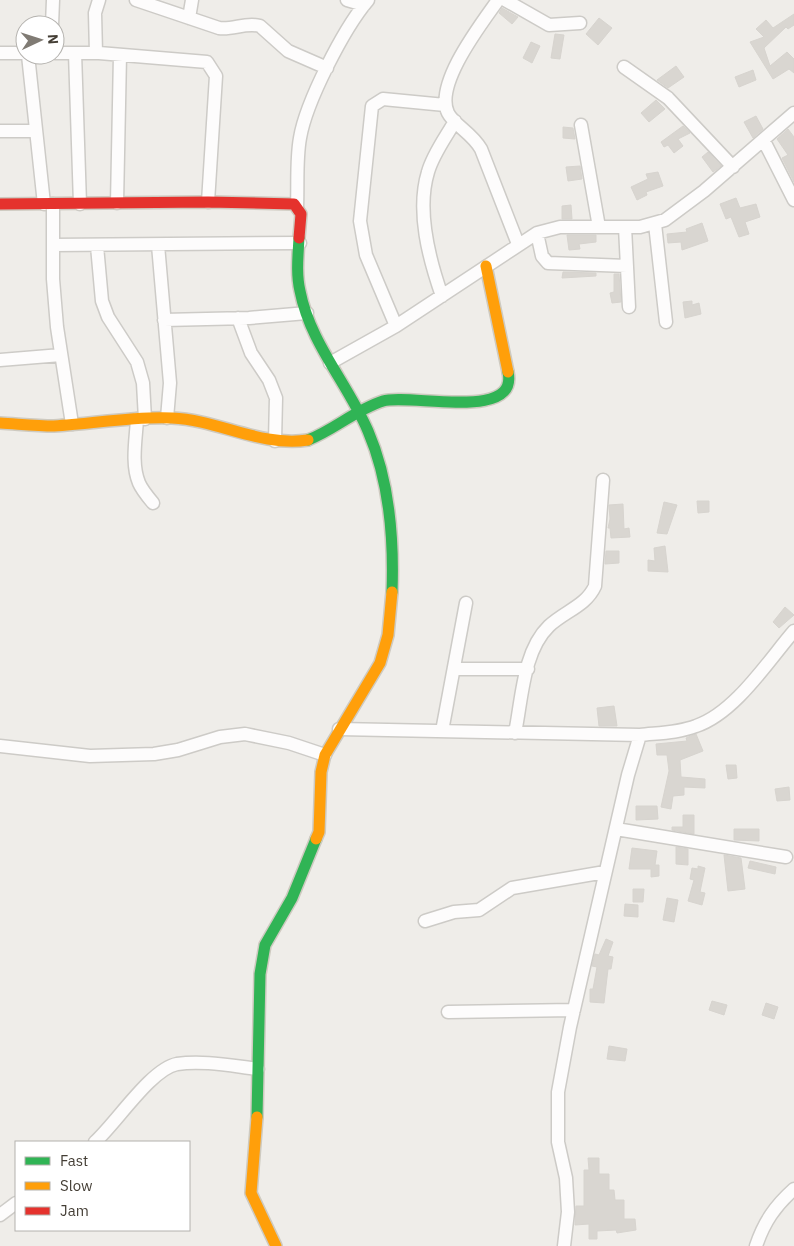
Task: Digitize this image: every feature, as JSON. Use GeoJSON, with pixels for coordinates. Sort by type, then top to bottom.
{"type":"FeatureCollection","features":[{"type":"Feature","properties":{"kind":"street"},"geometry":{"type":"LineString","coordinates":[[52,15],[53,0]]}},
{"type":"Feature","properties":{"kind":"street"},"geometry":{"type":"LineString","coordinates":[[96,52],[95,13],[99,0]]}},
{"type":"Feature","properties":{"kind":"street"},"geometry":{"type":"LineString","coordinates":[[136,0],[226,29],[254,24],[260,26],[288,51],[327,68]]}},
{"type":"Feature","properties":{"kind":"street"},"geometry":{"type":"LineString","coordinates":[[189,18],[192,0]]}},
{"type":"Feature","properties":{"kind":"street"},"geometry":{"type":"LineString","coordinates":[[276,1246],[251,1193],[257,1142],[258,993],[262,956],[269,937],[292,898],[319,832],[321,772],[325,755],[339,729],[382,661],[388,641],[391,612],[394,543],[392,518],[380,464],[358,410],[330,363],[307,313],[299,290],[301,214],[297,207],[300,137],[310,106],[327,68],[366,2],[347,0]]}},
{"type":"Feature","properties":{"kind":"street"},"geometry":{"type":"LineString","coordinates":[[498,0],[462,53],[448,88],[445,105],[455,121],[472,135],[481,149],[518,244]]}},
{"type":"Feature","properties":{"kind":"street"},"geometry":{"type":"LineString","coordinates":[[505,0],[549,25],[580,23]]}},
{"type":"Feature","properties":{"kind":"street"},"geometry":{"type":"LineString","coordinates":[[65,53],[96,52],[196,60],[207,62],[213,68],[216,76],[216,86],[208,202]]}},
{"type":"Feature","properties":{"kind":"street"},"geometry":{"type":"LineString","coordinates":[[0,53],[15,54]]}},
{"type":"Feature","properties":{"kind":"street"},"geometry":{"type":"LineString","coordinates":[[75,53],[80,204]]}},
{"type":"Feature","properties":{"kind":"street"},"geometry":{"type":"LineString","coordinates":[[117,203],[120,55]]}},
{"type":"Feature","properties":{"kind":"street"},"geometry":{"type":"LineString","coordinates":[[28,65],[53,245],[53,279],[61,356],[72,424]]}},
{"type":"Feature","properties":{"kind":"street"},"geometry":{"type":"LineString","coordinates":[[624,67],[668,98],[733,167]]}},
{"type":"Feature","properties":{"kind":"street"},"geometry":{"type":"LineString","coordinates":[[396,326],[366,255],[360,226],[361,197],[372,106],[383,99],[445,105]]}},
{"type":"Feature","properties":{"kind":"street"},"geometry":{"type":"LineString","coordinates":[[330,363],[396,326],[537,233],[560,227],[625,227],[655,224],[684,207],[764,141],[794,113]]}},
{"type":"Feature","properties":{"kind":"street"},"geometry":{"type":"LineString","coordinates":[[442,296],[429,256],[424,195],[430,166],[455,121]]}},
{"type":"Feature","properties":{"kind":"street"},"geometry":{"type":"LineString","coordinates":[[581,125],[599,227]]}},
{"type":"Feature","properties":{"kind":"street"},"geometry":{"type":"LineString","coordinates":[[0,131],[36,131]]}},
{"type":"Feature","properties":{"kind":"street"},"geometry":{"type":"LineString","coordinates":[[764,141],[794,200]]}},
{"type":"Feature","properties":{"kind":"street"},"geometry":{"type":"LineString","coordinates":[[0,204],[208,202],[289,203],[297,207]]}},
{"type":"Feature","properties":{"kind":"street"},"geometry":{"type":"LineString","coordinates":[[655,224],[666,322]]}},
{"type":"Feature","properties":{"kind":"street"},"geometry":{"type":"LineString","coordinates":[[625,227],[629,308]]}},
{"type":"Feature","properties":{"kind":"street"},"geometry":{"type":"LineString","coordinates":[[537,233],[542,256],[548,263],[627,266]]}},
{"type":"Feature","properties":{"kind":"street"},"geometry":{"type":"LineString","coordinates":[[53,245],[158,246],[300,243]]}},
{"type":"Feature","properties":{"kind":"street"},"geometry":{"type":"LineString","coordinates":[[97,246],[102,300],[108,317],[138,362],[143,383],[141,419],[135,460],[139,485],[153,503]]}},
{"type":"Feature","properties":{"kind":"street"},"geometry":{"type":"LineString","coordinates":[[158,246],[170,383],[166,418]]}},
{"type":"Feature","properties":{"kind":"street"},"geometry":{"type":"LineString","coordinates":[[0,423],[72,424],[141,419],[186,419],[246,435],[276,440],[307,440],[321,436],[358,410],[390,399],[413,398],[478,402],[498,398],[505,392],[510,380],[486,266]]}},
{"type":"Feature","properties":{"kind":"street"},"geometry":{"type":"LineString","coordinates":[[164,320],[238,318],[307,313]]}},
{"type":"Feature","properties":{"kind":"street"},"geometry":{"type":"LineString","coordinates":[[238,318],[251,353],[269,380],[276,398],[276,440]]}},
{"type":"Feature","properties":{"kind":"street"},"geometry":{"type":"LineString","coordinates":[[0,360],[61,356]]}},
{"type":"Feature","properties":{"kind":"street"},"geometry":{"type":"LineString","coordinates":[[516,732],[528,669],[535,644],[542,634],[560,617],[590,597],[595,586],[603,480]]}},
{"type":"Feature","properties":{"kind":"street"},"geometry":{"type":"LineString","coordinates":[[442,731],[466,603]]}},
{"type":"Feature","properties":{"kind":"street"},"geometry":{"type":"LineString","coordinates":[[339,729],[640,735],[684,730],[714,718],[746,688],[794,631]]}},
{"type":"Feature","properties":{"kind":"street"},"geometry":{"type":"LineString","coordinates":[[455,669],[528,669]]}},
{"type":"Feature","properties":{"kind":"street"},"geometry":{"type":"LineString","coordinates":[[0,746],[90,756],[154,754],[178,750],[220,736],[245,734],[290,743],[325,755]]}},
{"type":"Feature","properties":{"kind":"street"},"geometry":{"type":"LineString","coordinates":[[564,1246],[568,1212],[566,1178],[558,1142],[558,1092],[605,872],[640,735]]}},
{"type":"Feature","properties":{"kind":"street"},"geometry":{"type":"LineString","coordinates":[[616,829],[786,858]]}},
{"type":"Feature","properties":{"kind":"street"},"geometry":{"type":"LineString","coordinates":[[425,921],[454,912],[479,910],[512,888],[605,872]]}},
{"type":"Feature","properties":{"kind":"street"},"geometry":{"type":"LineString","coordinates":[[448,1012],[574,1010]]}},
{"type":"Feature","properties":{"kind":"street"},"geometry":{"type":"LineString","coordinates":[[96,1141],[110,1128],[148,1082],[165,1069],[176,1064],[188,1063],[258,1069]]}},
{"type":"Feature","properties":{"kind":"street"},"geometry":{"type":"LineString","coordinates":[[756,1246],[766,1221],[776,1206],[794,1190]]}},
{"type":"Feature","properties":{"kind":"street"},"geometry":{"type":"LineString","coordinates":[[0,1215],[15,1204]]}},
{"type":"Feature","properties":{"kind":"building"},"geometry":{"type":"Polygon","coordinates":[[[502,8],[518,17],[512,24],[499,13],[502,8]]]}},
{"type":"Feature","properties":{"kind":"building"},"geometry":{"type":"Polygon","coordinates":[[[794,14],[794,25],[788,29],[786,27],[764,48],[770,66],[787,52],[794,59],[794,73],[789,69],[773,79],[750,42],[764,37],[756,29],[766,20],[773,28],[794,14]]]}},
{"type":"Feature","properties":{"kind":"building"},"geometry":{"type":"Polygon","coordinates":[[[599,18],[612,28],[598,45],[586,34],[599,18]]]}},
{"type":"Feature","properties":{"kind":"building"},"geometry":{"type":"Polygon","coordinates":[[[555,34],[564,35],[560,59],[551,58],[555,34]]]}},
{"type":"Feature","properties":{"kind":"building"},"geometry":{"type":"Polygon","coordinates":[[[531,42],[540,46],[532,63],[523,58],[531,42]]]}},
{"type":"Feature","properties":{"kind":"building"},"geometry":{"type":"Polygon","coordinates":[[[676,66],[684,77],[668,88],[657,80],[676,66]]]}},
{"type":"Feature","properties":{"kind":"building"},"geometry":{"type":"Polygon","coordinates":[[[753,70],[756,80],[739,87],[735,77],[753,70]]]}},
{"type":"Feature","properties":{"kind":"building"},"geometry":{"type":"Polygon","coordinates":[[[656,100],[665,109],[649,122],[641,113],[656,100]]]}},
{"type":"Feature","properties":{"kind":"building"},"geometry":{"type":"Polygon","coordinates":[[[756,116],[763,129],[753,138],[744,122],[756,116]]]}},
{"type":"Feature","properties":{"kind":"building"},"geometry":{"type":"Polygon","coordinates":[[[683,126],[690,133],[678,139],[683,146],[674,153],[668,145],[664,147],[661,142],[683,126]]]}},
{"type":"Feature","properties":{"kind":"building"},"geometry":{"type":"Polygon","coordinates":[[[563,127],[573,128],[575,139],[563,138],[563,127]]]}},
{"type":"Feature","properties":{"kind":"building"},"geometry":{"type":"Polygon","coordinates":[[[788,129],[794,137],[794,182],[782,158],[788,155],[777,139],[788,129]]]}},
{"type":"Feature","properties":{"kind":"building"},"geometry":{"type":"Polygon","coordinates":[[[708,152],[721,166],[713,172],[702,157],[708,152]]]}},
{"type":"Feature","properties":{"kind":"building"},"geometry":{"type":"Polygon","coordinates":[[[580,166],[582,179],[568,181],[566,167],[580,166]]]}},
{"type":"Feature","properties":{"kind":"building"},"geometry":{"type":"Polygon","coordinates":[[[658,172],[663,186],[646,192],[647,195],[637,200],[631,187],[648,179],[646,174],[658,172]]]}},
{"type":"Feature","properties":{"kind":"building"},"geometry":{"type":"Polygon","coordinates":[[[736,198],[740,208],[756,204],[760,217],[745,222],[749,234],[739,237],[731,217],[726,219],[720,204],[736,198]]]}},
{"type":"Feature","properties":{"kind":"building"},"geometry":{"type":"Polygon","coordinates":[[[571,205],[572,219],[562,219],[562,206],[571,205]]]}},
{"type":"Feature","properties":{"kind":"building"},"geometry":{"type":"Polygon","coordinates":[[[702,223],[708,241],[682,250],[681,242],[668,243],[667,234],[687,232],[686,229],[702,223]]]}},
{"type":"Feature","properties":{"kind":"building"},"geometry":{"type":"Polygon","coordinates":[[[567,235],[596,235],[596,242],[579,244],[580,249],[569,250],[567,235]]]}},
{"type":"Feature","properties":{"kind":"building"},"geometry":{"type":"Polygon","coordinates":[[[563,272],[596,273],[596,276],[562,278],[563,272]]]}},
{"type":"Feature","properties":{"kind":"building"},"geometry":{"type":"Polygon","coordinates":[[[614,274],[619,274],[621,302],[612,303],[610,293],[614,292],[614,274]]]}},
{"type":"Feature","properties":{"kind":"building"},"geometry":{"type":"Polygon","coordinates":[[[692,301],[692,305],[699,303],[701,314],[685,318],[683,302],[692,301]]]}},
{"type":"Feature","properties":{"kind":"building"},"geometry":{"type":"Polygon","coordinates":[[[697,501],[709,501],[709,512],[698,513],[697,501]]]}},
{"type":"Feature","properties":{"kind":"building"},"geometry":{"type":"Polygon","coordinates":[[[664,502],[677,505],[667,534],[657,533],[664,502]]]}},
{"type":"Feature","properties":{"kind":"building"},"geometry":{"type":"Polygon","coordinates":[[[623,504],[624,529],[629,528],[630,537],[611,538],[610,528],[608,528],[610,519],[609,505],[623,504]]]}},
{"type":"Feature","properties":{"kind":"building"},"geometry":{"type":"Polygon","coordinates":[[[665,546],[668,572],[648,571],[648,560],[655,561],[654,548],[665,546]]]}},
{"type":"Feature","properties":{"kind":"building"},"geometry":{"type":"Polygon","coordinates":[[[606,551],[619,551],[619,563],[605,564],[606,551]]]}},
{"type":"Feature","properties":{"kind":"building"},"geometry":{"type":"Polygon","coordinates":[[[785,607],[794,615],[779,628],[773,622],[785,607]]]}},
{"type":"Feature","properties":{"kind":"building"},"geometry":{"type":"Polygon","coordinates":[[[614,706],[617,726],[599,726],[597,708],[614,706]]]}},
{"type":"Feature","properties":{"kind":"building"},"geometry":{"type":"Polygon","coordinates":[[[696,734],[703,751],[680,760],[681,777],[705,779],[705,788],[684,787],[684,795],[673,796],[671,809],[661,807],[669,771],[667,755],[657,755],[656,744],[687,741],[686,738],[696,734]]]}},
{"type":"Feature","properties":{"kind":"building"},"geometry":{"type":"Polygon","coordinates":[[[726,765],[736,765],[737,778],[728,779],[726,765]]]}},
{"type":"Feature","properties":{"kind":"building"},"geometry":{"type":"Polygon","coordinates":[[[789,787],[790,800],[777,801],[775,789],[789,787]]]}},
{"type":"Feature","properties":{"kind":"building"},"geometry":{"type":"Polygon","coordinates":[[[636,806],[657,806],[658,819],[636,820],[636,806]]]}},
{"type":"Feature","properties":{"kind":"building"},"geometry":{"type":"Polygon","coordinates":[[[683,815],[694,815],[694,834],[672,830],[672,827],[683,827],[683,815]]]}},
{"type":"Feature","properties":{"kind":"building"},"geometry":{"type":"Polygon","coordinates":[[[734,829],[759,829],[759,841],[734,840],[734,829]]]}},
{"type":"Feature","properties":{"kind":"building"},"geometry":{"type":"Polygon","coordinates":[[[676,847],[688,849],[688,865],[676,864],[676,847]]]}},
{"type":"Feature","properties":{"kind":"building"},"geometry":{"type":"Polygon","coordinates":[[[632,848],[657,851],[655,865],[659,865],[659,876],[651,877],[651,869],[629,869],[632,848]]]}},
{"type":"Feature","properties":{"kind":"building"},"geometry":{"type":"Polygon","coordinates":[[[724,855],[741,858],[745,889],[728,891],[724,855]]]}},
{"type":"Feature","properties":{"kind":"building"},"geometry":{"type":"Polygon","coordinates":[[[750,861],[776,867],[775,874],[748,868],[750,861]]]}},
{"type":"Feature","properties":{"kind":"building"},"geometry":{"type":"Polygon","coordinates":[[[698,866],[705,868],[700,892],[705,893],[702,905],[688,901],[694,880],[690,879],[692,868],[698,869],[698,866]]]}},
{"type":"Feature","properties":{"kind":"building"},"geometry":{"type":"Polygon","coordinates":[[[633,889],[644,889],[643,902],[633,902],[633,889]]]}},
{"type":"Feature","properties":{"kind":"building"},"geometry":{"type":"Polygon","coordinates":[[[667,898],[678,900],[674,922],[663,920],[667,898]]]}},
{"type":"Feature","properties":{"kind":"building"},"geometry":{"type":"Polygon","coordinates":[[[625,904],[638,905],[638,917],[624,916],[625,904]]]}},
{"type":"Feature","properties":{"kind":"building"},"geometry":{"type":"Polygon","coordinates":[[[606,939],[613,942],[608,956],[613,957],[611,969],[608,969],[604,1003],[590,1002],[590,989],[593,989],[597,967],[592,966],[595,954],[599,955],[606,939]]]}},
{"type":"Feature","properties":{"kind":"building"},"geometry":{"type":"Polygon","coordinates":[[[712,1001],[727,1005],[724,1015],[709,1010],[712,1001]]]}},
{"type":"Feature","properties":{"kind":"building"},"geometry":{"type":"Polygon","coordinates":[[[766,1003],[778,1007],[774,1019],[762,1015],[766,1003]]]}},
{"type":"Feature","properties":{"kind":"building"},"geometry":{"type":"Polygon","coordinates":[[[609,1046],[627,1049],[625,1061],[607,1059],[609,1046]]]}},
{"type":"Feature","properties":{"kind":"building"},"geometry":{"type":"Polygon","coordinates":[[[588,1158],[599,1158],[599,1174],[609,1174],[609,1190],[614,1190],[615,1200],[624,1200],[624,1219],[635,1219],[636,1230],[617,1233],[616,1230],[597,1231],[597,1239],[589,1239],[589,1224],[575,1225],[576,1206],[584,1206],[584,1170],[589,1170],[588,1158]]]}},
{"type":"Feature","properties":{"kind":"traffic: fast"},"geometry":{"type":"LineString","coordinates":[[299,238],[298,278],[305,310],[321,346],[360,414],[368,431],[381,470],[386,490],[391,531],[392,592]]}},
{"type":"Feature","properties":{"kind":"traffic: fast"},"geometry":{"type":"LineString","coordinates":[[308,440],[363,409],[383,401],[459,402],[480,401],[497,397],[507,387],[508,372]]}},
{"type":"Feature","properties":{"kind":"traffic: fast"},"geometry":{"type":"LineString","coordinates":[[257,1117],[260,974],[265,945],[292,898],[316,839]]}},
{"type":"Feature","properties":{"kind":"traffic: slow"},"geometry":{"type":"LineString","coordinates":[[486,266],[508,372]]}},
{"type":"Feature","properties":{"kind":"traffic: slow"},"geometry":{"type":"LineString","coordinates":[[0,423],[54,426],[128,419],[172,418],[206,423],[273,440],[308,440]]}},
{"type":"Feature","properties":{"kind":"traffic: slow"},"geometry":{"type":"LineString","coordinates":[[316,839],[319,832],[321,772],[325,755],[380,663],[388,635],[392,592]]}},
{"type":"Feature","properties":{"kind":"traffic: slow"},"geometry":{"type":"LineString","coordinates":[[257,1117],[251,1193],[276,1246]]}},
{"type":"Feature","properties":{"kind":"traffic: jam"},"geometry":{"type":"LineString","coordinates":[[0,204],[208,202],[294,204],[301,214],[299,238]]}}]}
